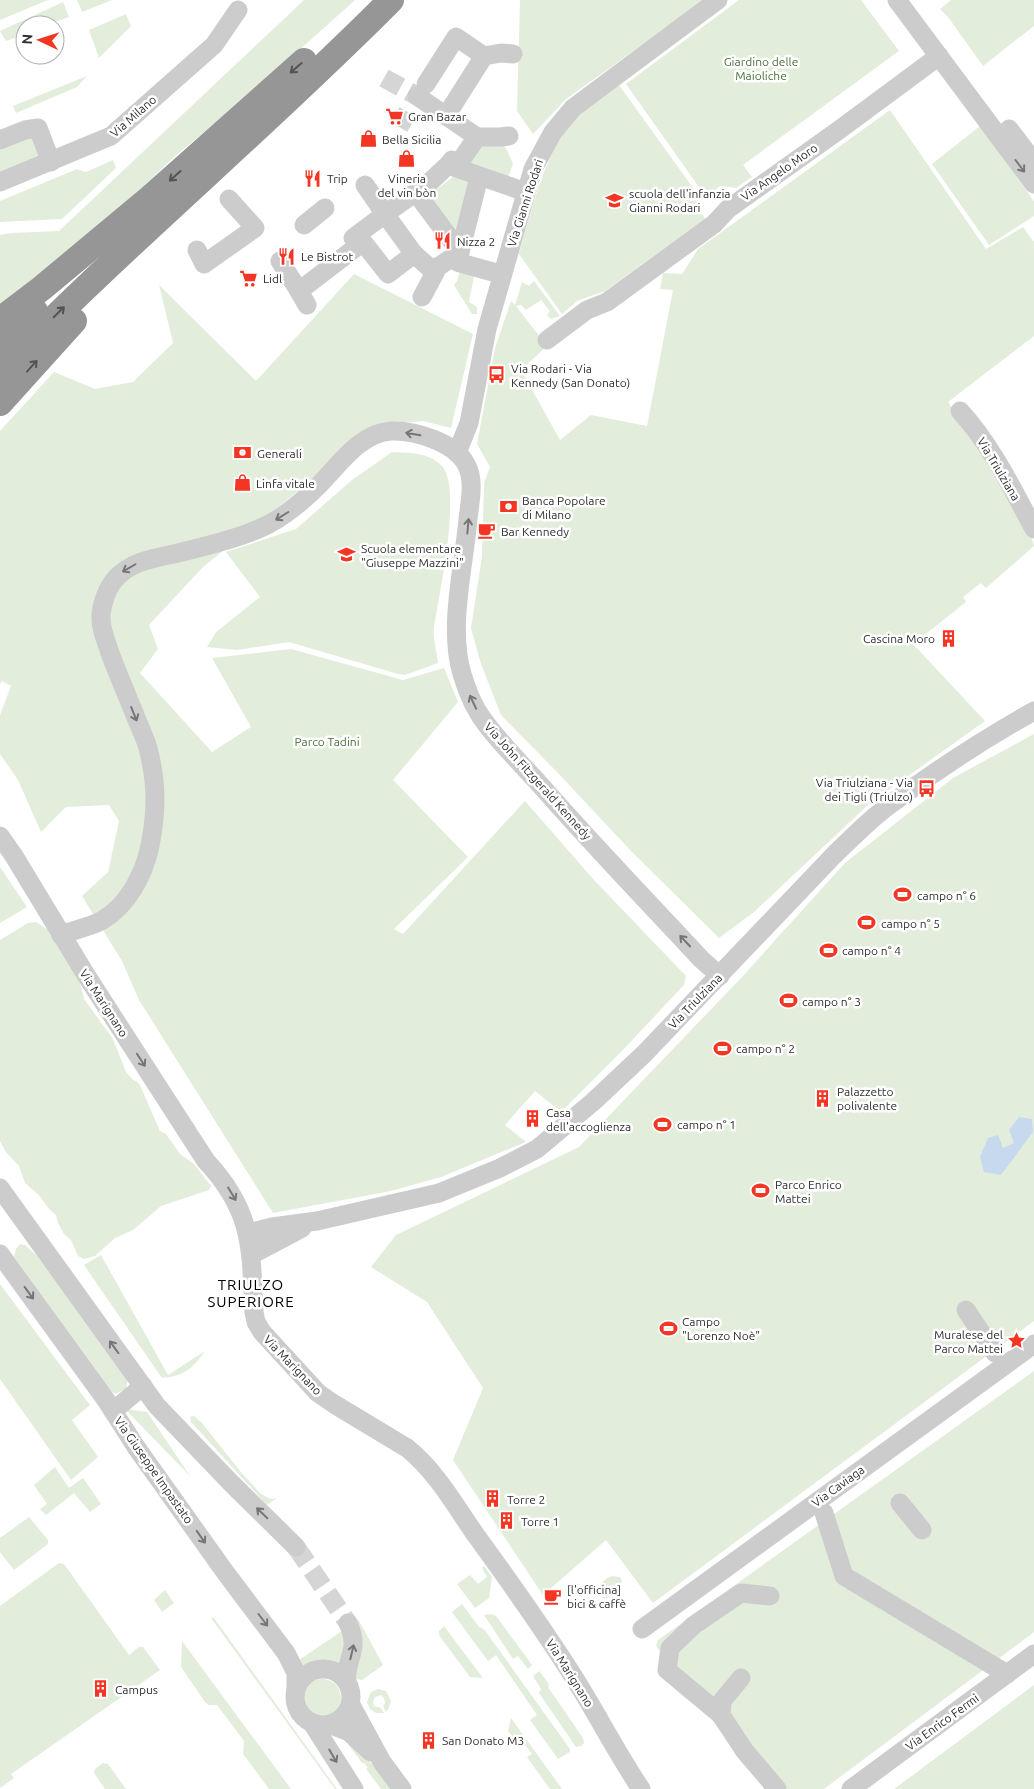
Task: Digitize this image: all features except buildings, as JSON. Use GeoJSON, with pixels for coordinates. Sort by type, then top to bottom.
{"type":"FeatureCollection","features":[{"type":"Feature","properties":{"kind":"highway"},"geometry":{"type":"LineString","coordinates":[[0,320],[35,294],[150,198],[371,0]]}},
{"type":"Feature","properties":{"kind":"highway"},"geometry":{"type":"LineString","coordinates":[[0,372],[81,290],[252,133],[391,0]]}},
{"type":"Feature","properties":{"kind":"highway"},"geometry":{"type":"LineString","coordinates":[[0,403],[61,334],[252,133]]}},
{"type":"Feature","properties":{"kind":"highway"},"geometry":{"type":"LineString","coordinates":[[0,345],[150,198]]}},
{"type":"Feature","properties":{"kind":"street","name":"Via Gianni Rodari"},"geometry":{"type":"LineString","coordinates":[[457,453],[469,423],[487,329],[533,170],[553,132],[572,108],[718,0]]}},
{"type":"Feature","properties":{"kind":"street"},"geometry":{"type":"LineString","coordinates":[[897,0],[1034,184]]}},
{"type":"Feature","properties":{"kind":"street"},"geometry":{"type":"LineString","coordinates":[[913,0],[1034,162]]}},
{"type":"Feature","properties":{"kind":"street","name":"Via Milano"},"geometry":{"type":"LineString","coordinates":[[0,182],[111,136],[214,45],[238,10]]}},
{"type":"Feature","properties":{"kind":"street"},"geometry":{"type":"LineString","coordinates":[[509,136],[477,137],[446,116],[422,90],[456,37],[484,56],[501,53],[513,54]]}},
{"type":"Feature","properties":{"kind":"street"},"geometry":{"type":"LineString","coordinates":[[446,116],[484,56]]}},
{"type":"Feature","properties":{"kind":"street","name":"Via Angelo Moro"},"geometry":{"type":"LineString","coordinates":[[547,340],[587,310],[607,302],[714,224],[728,209],[939,56]]}},
{"type":"Feature","properties":{"kind":"street"},"geometry":{"type":"LineString","coordinates":[[0,140],[25,130],[38,128],[51,162]]}},
{"type":"Feature","properties":{"kind":"street"},"geometry":{"type":"LineString","coordinates":[[280,261],[303,298],[358,238],[385,214],[416,192],[417,194],[452,160],[457,166],[477,137]]}},
{"type":"Feature","properties":{"kind":"street"},"geometry":{"type":"LineString","coordinates":[[448,165],[518,189]]}},
{"type":"Feature","properties":{"kind":"street"},"geometry":{"type":"LineString","coordinates":[[479,177],[457,262],[493,272]]}},
{"type":"Feature","properties":{"kind":"street"},"geometry":{"type":"LineString","coordinates":[[365,185],[414,254],[430,268],[438,267],[460,252]]}},
{"type":"Feature","properties":{"kind":"street"},"geometry":{"type":"LineString","coordinates":[[417,194],[460,252]]}},
{"type":"Feature","properties":{"kind":"street"},"geometry":{"type":"LineString","coordinates":[[196,250],[204,264],[258,232],[229,199]]}},
{"type":"Feature","properties":{"kind":"street"},"geometry":{"type":"LineString","coordinates":[[304,225],[325,208]]}},
{"type":"Feature","properties":{"kind":"street"},"geometry":{"type":"LineString","coordinates":[[358,238],[388,274],[414,254]]}},
{"type":"Feature","properties":{"kind":"street"},"geometry":{"type":"LineString","coordinates":[[422,297],[438,267]]}},
{"type":"Feature","properties":{"kind":"street","name":"Via Triulziana"},"geometry":{"type":"LineString","coordinates":[[960,412],[994,456],[1034,529]]}},
{"type":"Feature","properties":{"kind":"street"},"geometry":{"type":"LineString","coordinates":[[61,935],[102,920],[123,903],[138,882],[148,859],[153,829],[156,789],[147,745],[104,636],[101,616],[104,598],[113,580],[125,570],[147,559],[178,553],[258,530],[282,517],[320,485],[358,445],[375,435],[388,431],[410,432],[429,437],[457,453]]}},
{"type":"Feature","properties":{"kind":"street","name":"Via John Fitzgerald Kennedy"},"geometry":{"type":"LineString","coordinates":[[457,453],[466,463],[471,487],[466,547],[457,609],[456,635],[458,659],[468,691],[478,713],[563,811],[695,952],[720,976]]}},
{"type":"Feature","properties":{"kind":"street","name":"Via Triulziana"},"geometry":{"type":"LineString","coordinates":[[248,1233],[272,1227],[317,1221],[439,1193],[523,1158],[549,1141],[644,1054],[834,855],[887,806],[997,731],[1034,711]]}},
{"type":"Feature","properties":{"kind":"street","name":"Via Marignano"},"geometry":{"type":"LineString","coordinates":[[0,836],[86,975],[206,1161],[229,1189],[244,1219],[248,1233],[254,1312],[256,1322],[262,1332],[318,1393],[406,1448],[423,1463],[505,1575],[569,1669],[641,1789]]}},
{"type":"Feature","properties":{"kind":"street"},"geometry":{"type":"LineString","coordinates":[[0,1188],[156,1406],[296,1547]]}},
{"type":"Feature","properties":{"kind":"street","name":"Via Triulziana"},"geometry":{"type":"LineString","coordinates":[[250,1255],[317,1221]]}},
{"type":"Feature","properties":{"kind":"street","name":"Via Giuseppe Impastato"},"geometry":{"type":"LineString","coordinates":[[0,1254],[113,1411],[136,1447],[225,1572],[291,1659],[297,1679],[296,1690]]}},
{"type":"Feature","properties":{"kind":"street"},"geometry":{"type":"LineString","coordinates":[[966,1310],[995,1353]]}},
{"type":"Feature","properties":{"kind":"street","name":"Via Caviaga"},"geometry":{"type":"LineString","coordinates":[[642,1629],[1034,1344]]}},
{"type":"Feature","properties":{"kind":"street"},"geometry":{"type":"LineString","coordinates":[[113,1411],[143,1386]]}},
{"type":"Feature","properties":{"kind":"street"},"geometry":{"type":"LineString","coordinates":[[900,1502],[922,1530]]}},
{"type":"Feature","properties":{"kind":"street"},"geometry":{"type":"LineString","coordinates":[[824,1513],[844,1576],[1007,1674]]}},
{"type":"Feature","properties":{"kind":"street"},"geometry":{"type":"LineString","coordinates":[[770,1596],[741,1593],[694,1625],[670,1648],[667,1670],[721,1715],[744,1750],[777,1789]]}},
{"type":"Feature","properties":{"kind":"street"},"geometry":{"type":"LineString","coordinates":[[347,1682],[347,1669],[353,1654],[354,1643],[348,1623]]}},
{"type":"Feature","properties":{"kind":"street","name":"Via Enrico Fermi"},"geometry":{"type":"LineString","coordinates":[[851,1789],[1034,1654]]}},
{"type":"Feature","properties":{"kind":"street"},"geometry":{"type":"LineString","coordinates":[[322,1668],[336,1672],[347,1682],[352,1693],[351,1705],[346,1715],[331,1725],[322,1726],[312,1723],[299,1712],[296,1703],[296,1690],[303,1677],[308,1673],[322,1668]]}},
{"type":"Feature","properties":{"kind":"street"},"geometry":{"type":"LineString","coordinates":[[721,1715],[722,1701],[741,1678]]}},
{"type":"Feature","properties":{"kind":"street"},"geometry":{"type":"LineString","coordinates":[[351,1705],[378,1755],[402,1789]]}},
{"type":"Feature","properties":{"kind":"street"},"geometry":{"type":"LineString","coordinates":[[312,1723],[354,1789]]}},
{"type":"Feature","properties":{"kind":"street"},"geometry":{"type":"LineString","coordinates":[[331,1725],[349,1732],[378,1755]]}},
{"type":"Feature","properties":{"kind":"green space"},"geometry":{"type":"Polygon","coordinates":[[[0,0],[48,0],[0,20],[0,0]]]}},
{"type":"Feature","properties":{"kind":"green space"},"geometry":{"type":"Polygon","coordinates":[[[77,0],[112,0],[82,12],[77,0]]]}},
{"type":"Feature","properties":{"kind":"green space"},"geometry":{"type":"Polygon","coordinates":[[[304,0],[355,0],[247,97],[175,156],[61,266],[0,311],[0,235],[59,231],[304,0]]]}},
{"type":"Feature","properties":{"kind":"green space"},"geometry":{"type":"Polygon","coordinates":[[[520,0],[705,0],[566,99],[533,134],[517,111],[520,0]]]}},
{"type":"Feature","properties":{"kind":"green space","name":"Giardino delle Maioliche"},"geometry":{"type":"Polygon","coordinates":[[[739,0],[861,0],[899,51],[743,165],[752,177],[736,188],[720,186],[706,197],[626,84],[739,0]]]}},
{"type":"Feature","properties":{"kind":"green space"},"geometry":{"type":"Polygon","coordinates":[[[951,0],[1034,0],[1034,26],[983,66],[948,17],[940,9],[951,0]]]}},
{"type":"Feature","properties":{"kind":"green space"},"geometry":{"type":"Polygon","coordinates":[[[63,2],[69,17],[65,18],[65,15],[35,15],[63,2]]]}},
{"type":"Feature","properties":{"kind":"green space"},"geometry":{"type":"Polygon","coordinates":[[[126,14],[131,26],[99,58],[89,30],[126,14]]]}},
{"type":"Feature","properties":{"kind":"green space"},"geometry":{"type":"Polygon","coordinates":[[[15,24],[15,38],[6,41],[0,31],[15,24]]]}},
{"type":"Feature","properties":{"kind":"green space"},"geometry":{"type":"Polygon","coordinates":[[[87,76],[77,87],[16,113],[13,106],[87,76]]]}},
{"type":"Feature","properties":{"kind":"green space","name":"scuola dell'infanzia Gianni Rodari"},"geometry":{"type":"Polygon","coordinates":[[[619,85],[701,199],[695,203],[705,219],[605,291],[577,301],[562,314],[519,254],[541,181],[565,130],[580,113],[619,85]]]}},
{"type":"Feature","properties":{"kind":"green space"},"geometry":{"type":"Polygon","coordinates":[[[890,110],[986,249],[1023,227],[1034,242],[1034,336],[948,402],[999,477],[1031,534],[1034,546],[986,588],[981,583],[963,597],[966,602],[913,644],[985,721],[869,804],[754,912],[719,938],[631,851],[501,715],[481,664],[471,628],[482,556],[484,483],[490,467],[477,444],[495,348],[511,301],[515,305],[522,282],[529,286],[534,281],[560,316],[551,319],[547,315],[550,311],[541,300],[526,310],[521,305],[516,306],[547,346],[521,370],[560,440],[591,415],[647,426],[673,290],[660,289],[663,273],[682,274],[698,249],[890,110]]]}},
{"type":"Feature","properties":{"kind":"green space"},"geometry":{"type":"Polygon","coordinates":[[[980,126],[1034,201],[1034,216],[989,245],[932,164],[980,126]]]}},
{"type":"Feature","properties":{"kind":"green space"},"geometry":{"type":"Polygon","coordinates":[[[31,135],[40,153],[38,158],[0,174],[0,146],[31,135]]]}},
{"type":"Feature","properties":{"kind":"green space"},"geometry":{"type":"Polygon","coordinates":[[[501,141],[513,164],[507,180],[462,167],[477,142],[501,141]]]}},
{"type":"Feature","properties":{"kind":"green space"},"geometry":{"type":"Polygon","coordinates":[[[113,160],[116,168],[62,219],[0,222],[0,201],[77,169],[86,172],[113,160]]]}},
{"type":"Feature","properties":{"kind":"green space"},"geometry":{"type":"Polygon","coordinates":[[[457,174],[474,180],[458,243],[425,198],[457,174]]]}},
{"type":"Feature","properties":{"kind":"green space"},"geometry":{"type":"Polygon","coordinates":[[[461,267],[475,271],[469,302],[477,307],[477,314],[472,314],[454,285],[461,267]]]}},
{"type":"Feature","properties":{"kind":"green space","name":"Parco Tadini"},"geometry":{"type":"Polygon","coordinates":[[[354,274],[473,334],[451,428],[423,421],[381,425],[203,567],[149,625],[158,649],[140,673],[212,752],[251,727],[212,658],[291,649],[403,680],[444,668],[458,702],[393,780],[468,857],[394,929],[403,934],[525,801],[594,880],[686,976],[684,985],[561,1112],[535,1091],[505,1125],[526,1142],[441,1177],[391,1191],[273,1213],[139,1000],[122,961],[82,896],[108,872],[119,821],[109,805],[66,807],[41,832],[18,780],[0,754],[0,715],[11,686],[2,681],[0,684],[0,431],[54,372],[95,389],[133,382],[173,343],[159,285],[256,381],[354,274]]]}},
{"type":"Feature","properties":{"kind":"green space"},"geometry":{"type":"Polygon","coordinates":[[[392,452],[418,454],[431,458],[442,466],[448,478],[450,519],[434,629],[438,663],[405,675],[289,642],[237,650],[207,647],[216,632],[260,597],[226,552],[296,529],[352,480],[392,452]]]}},
{"type":"Feature","properties":{"kind":"green space","name":"Parco Enrico Mattei"},"geometry":{"type":"Polygon","coordinates":[[[1034,734],[1034,1321],[653,1603],[606,1540],[543,1595],[453,1460],[483,1388],[427,1302],[371,1267],[396,1235],[579,1147],[742,977],[845,863],[953,778],[1034,734]]]}},
{"type":"Feature","properties":{"kind":"green space"},"geometry":{"type":"Polygon","coordinates":[[[0,867],[27,907],[0,923],[0,867]]]}},
{"type":"Feature","properties":{"kind":"green space"},"geometry":{"type":"Polygon","coordinates":[[[36,922],[48,930],[67,960],[80,982],[84,999],[113,1039],[126,1072],[139,1083],[160,1131],[166,1134],[180,1154],[194,1164],[211,1186],[209,1190],[161,1206],[133,1230],[115,1238],[95,1256],[84,1259],[78,1256],[71,1240],[64,1234],[56,1215],[39,1195],[25,1183],[19,1166],[6,1152],[0,1141],[0,940],[28,923],[36,922]]]}},
{"type":"Feature","properties":{"kind":"green space"},"geometry":{"type":"Polygon","coordinates":[[[20,1244],[25,1245],[37,1256],[128,1379],[126,1389],[115,1394],[108,1388],[14,1257],[16,1249],[20,1244]]]}},
{"type":"Feature","properties":{"kind":"green space"},"geometry":{"type":"Polygon","coordinates":[[[101,1255],[168,1375],[205,1351],[196,1363],[182,1373],[162,1378],[84,1265],[101,1255]]]}},
{"type":"Feature","properties":{"kind":"green space"},"geometry":{"type":"Polygon","coordinates":[[[0,1284],[90,1405],[72,1420],[98,1457],[71,1480],[0,1379],[0,1284]]]}},
{"type":"Feature","properties":{"kind":"green space"},"geometry":{"type":"Polygon","coordinates":[[[1034,1371],[1034,1632],[824,1789],[765,1789],[656,1646],[658,1640],[1034,1371]]]}},
{"type":"Feature","properties":{"kind":"green space"},"geometry":{"type":"Polygon","coordinates":[[[126,1410],[147,1412],[190,1476],[126,1410]]]}},
{"type":"Feature","properties":{"kind":"green space"},"geometry":{"type":"Polygon","coordinates":[[[194,1416],[202,1423],[260,1493],[270,1499],[277,1498],[267,1505],[191,1422],[190,1417],[194,1416]]]}},
{"type":"Feature","properties":{"kind":"green space"},"geometry":{"type":"Polygon","coordinates":[[[55,1467],[69,1488],[83,1478],[101,1504],[90,1512],[74,1493],[46,1515],[40,1509],[47,1504],[34,1485],[55,1467]]]}},
{"type":"Feature","properties":{"kind":"green space"},"geometry":{"type":"Polygon","coordinates":[[[29,1517],[48,1540],[48,1544],[14,1570],[0,1552],[0,1538],[29,1517]]]}},
{"type":"Feature","properties":{"kind":"green space"},"geometry":{"type":"Polygon","coordinates":[[[59,1563],[64,1564],[129,1655],[139,1647],[143,1647],[160,1670],[11,1774],[14,1778],[0,1788],[0,1606],[59,1563]]]}},
{"type":"Feature","properties":{"kind":"green space"},"geometry":{"type":"Polygon","coordinates":[[[484,1566],[492,1577],[489,1598],[475,1608],[457,1584],[470,1575],[478,1584],[487,1577],[482,1568],[484,1566]]]}},
{"type":"Feature","properties":{"kind":"green space"},"geometry":{"type":"Polygon","coordinates":[[[612,1576],[620,1577],[622,1581],[612,1596],[609,1598],[602,1597],[598,1594],[600,1585],[612,1576]]]}},
{"type":"Feature","properties":{"kind":"green space"},"geometry":{"type":"Polygon","coordinates":[[[165,1590],[174,1603],[162,1612],[154,1600],[165,1590]]]}},
{"type":"Feature","properties":{"kind":"green space"},"geometry":{"type":"Polygon","coordinates":[[[462,1604],[479,1627],[484,1629],[570,1749],[570,1752],[558,1759],[530,1720],[537,1715],[496,1655],[488,1661],[452,1612],[462,1604]]]}},
{"type":"Feature","properties":{"kind":"green space"},"geometry":{"type":"Polygon","coordinates":[[[491,1614],[496,1616],[532,1665],[528,1669],[518,1656],[513,1659],[484,1615],[491,1614]]]}},
{"type":"Feature","properties":{"kind":"green space"},"geometry":{"type":"Polygon","coordinates":[[[211,1618],[214,1618],[337,1789],[335,1789],[211,1618]]]}},
{"type":"Feature","properties":{"kind":"green space"},"geometry":{"type":"Polygon","coordinates":[[[358,1619],[383,1665],[362,1680],[357,1679],[356,1673],[355,1621],[358,1619]]]}},
{"type":"Feature","properties":{"kind":"green space"},"geometry":{"type":"Polygon","coordinates":[[[444,1626],[483,1678],[470,1677],[439,1635],[439,1631],[444,1626]]]}},
{"type":"Feature","properties":{"kind":"green space"},"geometry":{"type":"Polygon","coordinates":[[[342,1631],[347,1638],[340,1666],[326,1662],[302,1665],[299,1660],[342,1631]]]}},
{"type":"Feature","properties":{"kind":"green space"},"geometry":{"type":"Polygon","coordinates":[[[182,1641],[291,1789],[269,1789],[243,1754],[244,1741],[217,1705],[209,1705],[205,1702],[181,1667],[182,1641]]]}},
{"type":"Feature","properties":{"kind":"green space"},"geometry":{"type":"Polygon","coordinates":[[[539,1671],[583,1738],[584,1743],[581,1746],[576,1747],[539,1693],[541,1689],[533,1676],[539,1671]]]}},
{"type":"Feature","properties":{"kind":"green space"},"geometry":{"type":"Polygon","coordinates":[[[322,1679],[335,1685],[341,1698],[335,1711],[322,1717],[309,1711],[303,1698],[309,1685],[322,1679]]]}},
{"type":"Feature","properties":{"kind":"green space"},"geometry":{"type":"Polygon","coordinates":[[[1034,1685],[1034,1789],[894,1789],[1034,1685]]]}},
{"type":"Feature","properties":{"kind":"green space"},"geometry":{"type":"Polygon","coordinates":[[[378,1689],[386,1691],[391,1701],[386,1712],[383,1706],[385,1703],[384,1698],[381,1695],[375,1697],[374,1706],[381,1708],[384,1713],[376,1713],[370,1709],[367,1702],[371,1692],[378,1689]]]}},
{"type":"Feature","properties":{"kind":"green space"},"geometry":{"type":"Polygon","coordinates":[[[511,1718],[562,1789],[550,1789],[527,1757],[532,1754],[524,1744],[520,1747],[508,1731],[511,1718]]]}},
{"type":"Feature","properties":{"kind":"green space"},"geometry":{"type":"Polygon","coordinates":[[[352,1743],[372,1764],[390,1789],[381,1789],[366,1769],[368,1768],[348,1744],[352,1743]]]}},
{"type":"Feature","properties":{"kind":"green space"},"geometry":{"type":"Polygon","coordinates":[[[103,1763],[108,1764],[126,1789],[105,1789],[94,1773],[95,1769],[103,1763]]]}},
{"type":"Feature","properties":{"kind":"water"},"geometry":{"type":"Polygon","coordinates":[[[1019,1117],[1032,1119],[1033,1132],[1001,1175],[984,1172],[980,1157],[988,1138],[998,1135],[1003,1148],[1014,1143],[1009,1130],[1019,1117]]]}},
{"type":"Feature","properties":{"kind":"tunnel"},"geometry":{"type":"LineString","coordinates":[[384,78],[417,96],[399,127]]}},
{"type":"Feature","properties":{"kind":"tunnel"},"geometry":{"type":"LineString","coordinates":[[296,1547],[348,1623]]}},
{"type":"Feature","properties":{"kind":"place","name":"Gran Bazar"},"geometry":{"type":"Point","coordinates":[394,116]}},
{"type":"Feature","properties":{"kind":"place","name":"Bella Sicilia"},"geometry":{"type":"Point","coordinates":[368,139]}},
{"type":"Feature","properties":{"kind":"place","name":"Vineria del vin bòn"},"geometry":{"type":"Point","coordinates":[407,159]}},
{"type":"Feature","properties":{"kind":"place","name":"Trip"},"geometry":{"type":"Point","coordinates":[313,178]}},
{"type":"Feature","properties":{"kind":"place","name":"scuola dell'infanzia Gianni Rodari"},"geometry":{"type":"Point","coordinates":[615,200]}},
{"type":"Feature","properties":{"kind":"place","name":"Nizza 2"},"geometry":{"type":"Point","coordinates":[443,241]}},
{"type":"Feature","properties":{"kind":"place","name":"Le Bistrot"},"geometry":{"type":"Point","coordinates":[287,256]}},
{"type":"Feature","properties":{"kind":"place","name":"Lidl"},"geometry":{"type":"Point","coordinates":[249,278]}},
{"type":"Feature","properties":{"kind":"place","name":"Via Rodari - Via Kennedy (San Donato)"},"geometry":{"type":"Point","coordinates":[497,375]}},
{"type":"Feature","properties":{"kind":"place","name":"Generali"},"geometry":{"type":"Point","coordinates":[243,453]}},
{"type":"Feature","properties":{"kind":"place","name":"Linfa vitale"},"geometry":{"type":"Point","coordinates":[242,483]}},
{"type":"Feature","properties":{"kind":"place","name":"Banca Popolare di Milano"},"geometry":{"type":"Point","coordinates":[508,507]}},
{"type":"Feature","properties":{"kind":"place","name":"Bar Kennedy"},"geometry":{"type":"Point","coordinates":[487,531]}},
{"type":"Feature","properties":{"kind":"place","name":"Scuola elementare \"Giuseppe Mazzini\""},"geometry":{"type":"Point","coordinates":[347,555]}},
{"type":"Feature","properties":{"kind":"place","name":"Cascina Moro"},"geometry":{"type":"Point","coordinates":[949,638]}},
{"type":"Feature","properties":{"kind":"place","name":"Via Triulziana - Via dei Tigli (Triulzo)"},"geometry":{"type":"Point","coordinates":[927,789]}},
{"type":"Feature","properties":{"kind":"place","name":"campo n° 6"},"geometry":{"type":"Point","coordinates":[903,895]}},
{"type":"Feature","properties":{"kind":"place","name":"campo n° 5"},"geometry":{"type":"Point","coordinates":[867,923]}},
{"type":"Feature","properties":{"kind":"place","name":"campo n° 4"},"geometry":{"type":"Point","coordinates":[828,950]}},
{"type":"Feature","properties":{"kind":"place","name":"campo n° 3"},"geometry":{"type":"Point","coordinates":[788,1001]}},
{"type":"Feature","properties":{"kind":"place","name":"campo n° 2"},"geometry":{"type":"Point","coordinates":[722,1048]}},
{"type":"Feature","properties":{"kind":"place","name":"Palazzetto polivalente"},"geometry":{"type":"Point","coordinates":[823,1098]}},
{"type":"Feature","properties":{"kind":"place","name":"Casa dell'accoglienza"},"geometry":{"type":"Point","coordinates":[532,1119]}},
{"type":"Feature","properties":{"kind":"place","name":"campo n° 1"},"geometry":{"type":"Point","coordinates":[663,1124]}},
{"type":"Feature","properties":{"kind":"place","name":"Parco Enrico Mattei"},"geometry":{"type":"Point","coordinates":[761,1191]}},
{"type":"Feature","properties":{"kind":"place","name":"Campo \"Lorenzo Noè\""},"geometry":{"type":"Point","coordinates":[668,1328]}},
{"type":"Feature","properties":{"kind":"place","name":"Muralese del Parco Mattei"},"geometry":{"type":"Point","coordinates":[1017,1341]}},
{"type":"Feature","properties":{"kind":"place","name":"Torre 2"},"geometry":{"type":"Point","coordinates":[493,1499]}},
{"type":"Feature","properties":{"kind":"place","name":"Torre 1"},"geometry":{"type":"Point","coordinates":[507,1521]}},
{"type":"Feature","properties":{"kind":"place","name":"[l'officina] bici & caffè"},"geometry":{"type":"Point","coordinates":[553,1596]}},
{"type":"Feature","properties":{"kind":"place","name":"Campus"},"geometry":{"type":"Point","coordinates":[101,1689]}},
{"type":"Feature","properties":{"kind":"place","name":"San Donato M3"},"geometry":{"type":"Point","coordinates":[428,1740]}},
{"type":"Feature","properties":{"kind":"district","name":"TRIULZO SUPERIORE"},"geometry":{"type":"Point","coordinates":[251,1292]}}]}
